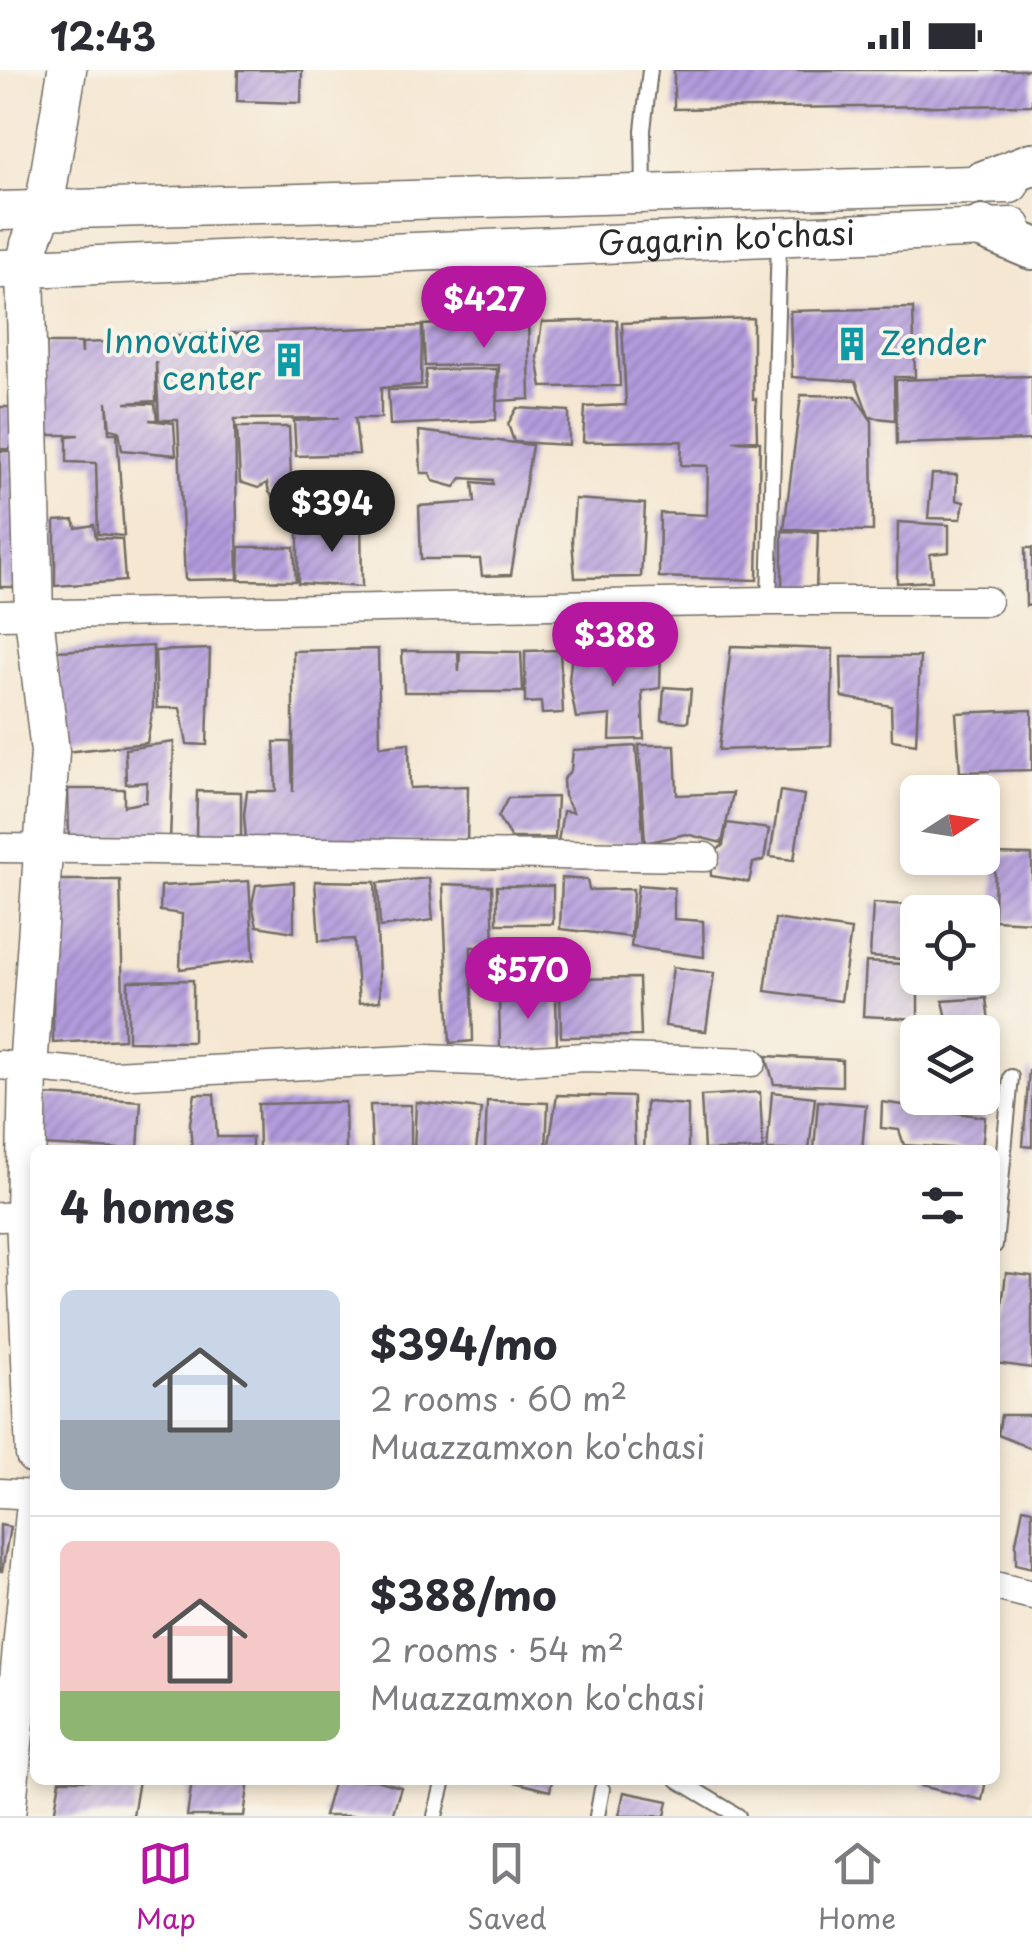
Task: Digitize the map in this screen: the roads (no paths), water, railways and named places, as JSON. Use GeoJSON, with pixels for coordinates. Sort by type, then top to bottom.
{"type":"FeatureCollection","features":[{"type":"Feature","properties":{"kind":"main road"},"geometry":{"type":"LineString","coordinates":[[30,1403],[12,1216],[14,1067],[46,850],[50,752],[17,615],[12,269],[30,244],[44,208],[67,70]]}},
{"type":"Feature","properties":{"kind":"main road"},"geometry":{"type":"LineString","coordinates":[[982,184],[1032,164]]}},
{"type":"Feature","properties":{"kind":"main road","name":"Gagarin ko'chasi"},"geometry":{"type":"LineString","coordinates":[[0,210],[1032,184]]}},
{"type":"Feature","properties":{"kind":"main road"},"geometry":{"type":"LineString","coordinates":[[982,227],[1032,248]]}},
{"type":"Feature","properties":{"kind":"main road","name":"Gagarin ko'chasi"},"geometry":{"type":"LineString","coordinates":[[12,269],[1032,227]]}},
{"type":"Feature","properties":{"kind":"main road"},"geometry":{"type":"LineString","coordinates":[[6,1816],[5,1778],[30,1557]]}},
{"type":"Feature","properties":{"kind":"street"},"geometry":{"type":"LineString","coordinates":[[17,615],[987,600]]}},
{"type":"Feature","properties":{"kind":"street"},"geometry":{"type":"LineString","coordinates":[[0,848],[704,857]]}},
{"type":"Feature","properties":{"kind":"street"},"geometry":{"type":"LineString","coordinates":[[14,1067],[113,1075],[426,1059],[500,1062],[585,1057],[752,1062]]}},
{"type":"Feature","properties":{"kind":"street"},"geometry":{"type":"LineString","coordinates":[[0,1493],[30,1495]]}},
{"type":"Feature","properties":{"kind":"street"},"geometry":{"type":"LineString","coordinates":[[1000,1587],[1032,1595]]}},
{"type":"Feature","properties":{"kind":"lane"},"geometry":{"type":"LineString","coordinates":[[644,192],[643,130],[650,70]]}},
{"type":"Feature","properties":{"kind":"lane"},"geometry":{"type":"LineString","coordinates":[[769,601],[778,236]]}},
{"type":"Feature","properties":{"kind":"lane"},"geometry":{"type":"LineString","coordinates":[[1000,1189],[1010,1077]]}},
{"type":"Feature","properties":{"kind":"lane"},"geometry":{"type":"LineString","coordinates":[[436,1816],[443,1785]]}},
{"type":"Feature","properties":{"kind":"lane"},"geometry":{"type":"LineString","coordinates":[[686,1785],[738,1816]]}},
{"type":"Feature","properties":{"kind":"lane"},"geometry":{"type":"LineString","coordinates":[[597,1816],[602,1789]]}},
{"type":"Feature","properties":{"kind":"place","name":"Zender"},"geometry":{"type":"Point","coordinates":[852,344]}},
{"type":"Feature","properties":{"kind":"place","name":"Innovative center"},"geometry":{"type":"Point","coordinates":[289,360]}}]}
